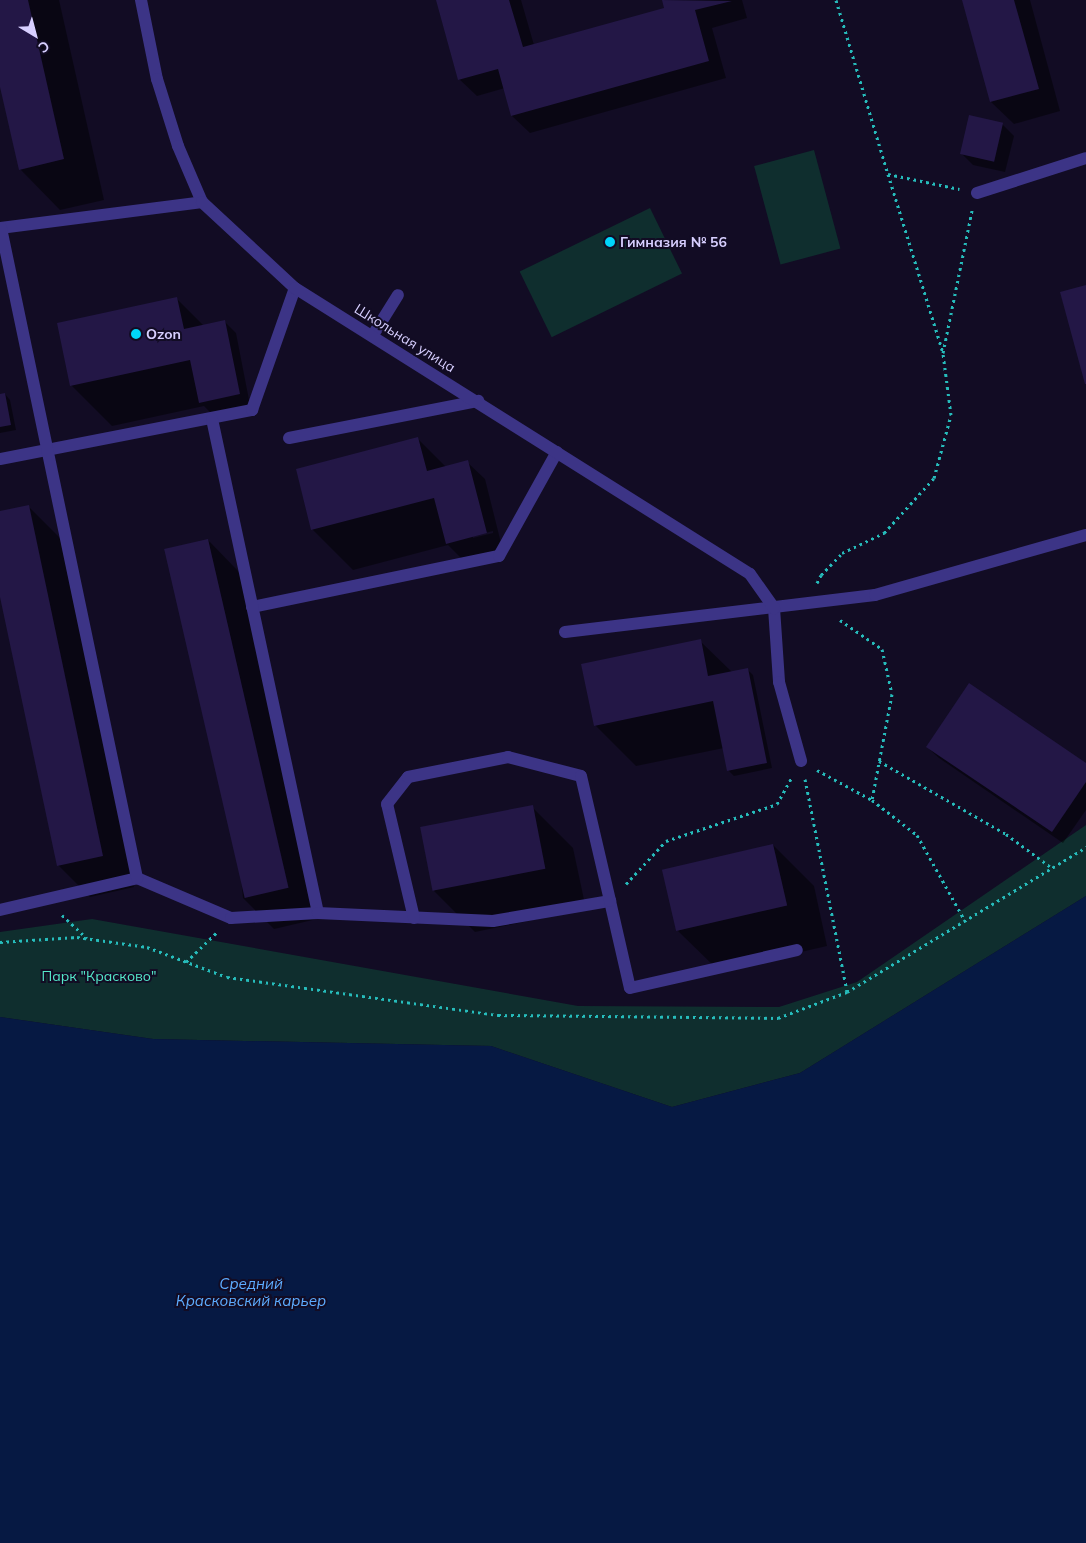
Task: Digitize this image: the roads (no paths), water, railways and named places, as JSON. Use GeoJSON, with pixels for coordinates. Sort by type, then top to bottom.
{"type":"FeatureCollection","features":[{"type":"Feature","properties":{"kind":"street","name":"Школьная улица"},"geometry":{"type":"LineString","coordinates":[[141,0],[160,88],[178,146],[202,202],[295,288],[373,335],[750,574],[774,608]]}},
{"type":"Feature","properties":{"kind":"street"},"geometry":{"type":"LineString","coordinates":[[977,193],[1086,158]]}},
{"type":"Feature","properties":{"kind":"street"},"geometry":{"type":"LineString","coordinates":[[137,878],[0,228],[202,202]]}},
{"type":"Feature","properties":{"kind":"street"},"geometry":{"type":"LineString","coordinates":[[0,459],[252,410],[295,288]]}},
{"type":"Feature","properties":{"kind":"street"},"geometry":{"type":"LineString","coordinates":[[373,335],[398,295]]}},
{"type":"Feature","properties":{"kind":"street"},"geometry":{"type":"LineString","coordinates":[[289,438],[478,401]]}},
{"type":"Feature","properties":{"kind":"street"},"geometry":{"type":"LineString","coordinates":[[212,419],[318,913]]}},
{"type":"Feature","properties":{"kind":"street"},"geometry":{"type":"LineString","coordinates":[[252,607],[499,556],[556,452]]}},
{"type":"Feature","properties":{"kind":"street"},"geometry":{"type":"LineString","coordinates":[[565,632],[874,595],[1086,535]]}},
{"type":"Feature","properties":{"kind":"street"},"geometry":{"type":"LineString","coordinates":[[774,608],[779,682],[801,761]]}},
{"type":"Feature","properties":{"kind":"street"},"geometry":{"type":"LineString","coordinates":[[414,918],[387,804],[408,777],[508,757],[581,776],[630,988],[797,950]]}},
{"type":"Feature","properties":{"kind":"street"},"geometry":{"type":"LineString","coordinates":[[0,910],[137,878],[231,918],[318,913],[493,921],[610,901]]}},
{"type":"Feature","properties":{"kind":"water","name":"Средний Красковский карьер"},"geometry":{"type":"Polygon","coordinates":[[[1086,896],[1086,1543],[0,1543],[0,1017],[153,1039],[491,1046],[672,1107],[800,1073],[1086,896]]]}},
{"type":"Feature","properties":{"kind":"place","name":"Гимназия № 56"},"geometry":{"type":"Point","coordinates":[610,242]}},
{"type":"Feature","properties":{"kind":"place","name":"Ozon"},"geometry":{"type":"Point","coordinates":[136,334]}},
{"type":"Feature","properties":{"kind":"park label","name":"Парк \"Красково\""},"geometry":{"type":"Point","coordinates":[99,976]}}]}
